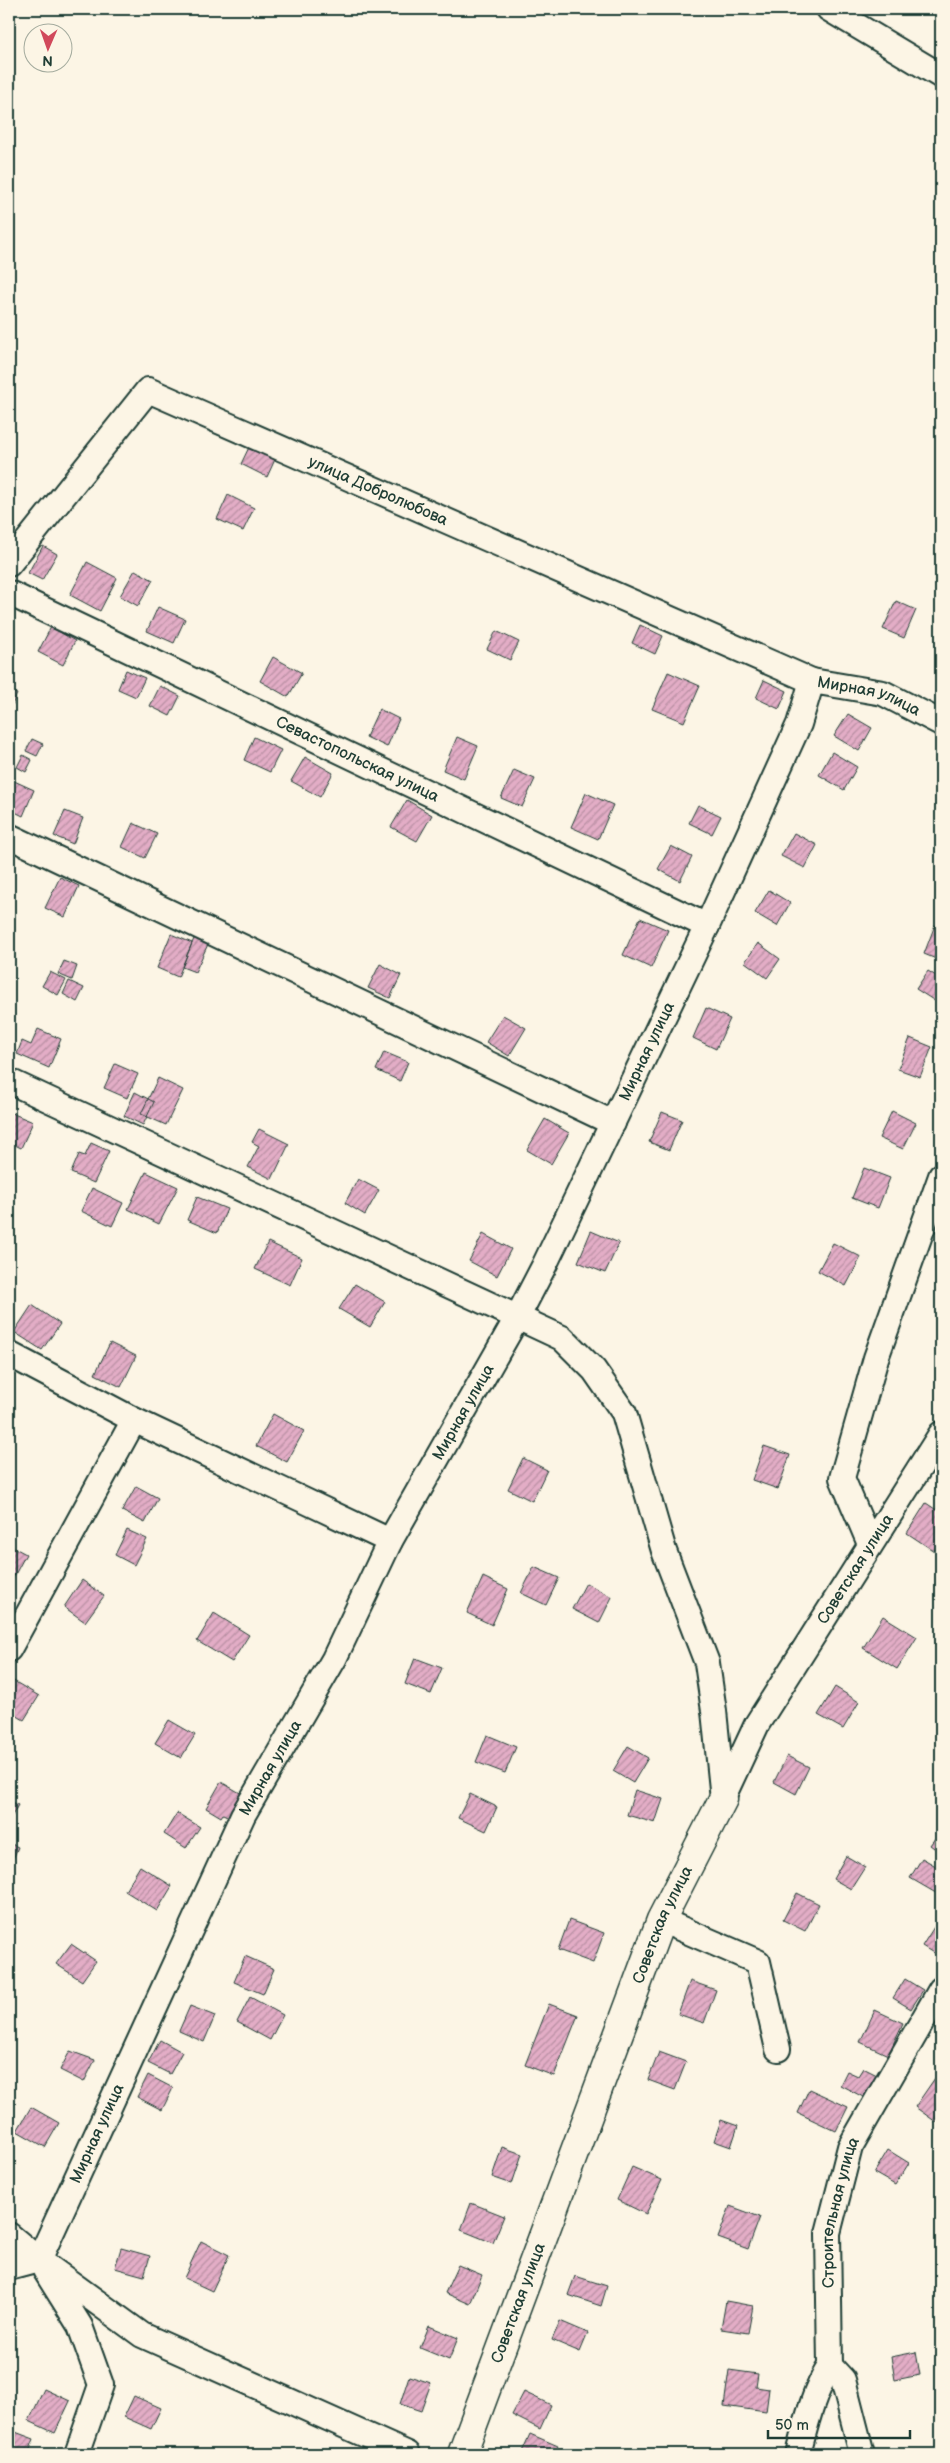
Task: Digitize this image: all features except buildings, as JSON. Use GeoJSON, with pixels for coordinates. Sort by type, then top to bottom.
{"type":"FeatureCollection","features":[{"type":"Feature","properties":{"kind":"main road","name":"Советская улица"},"geometry":{"type":"LineString","coordinates":[[462,2454],[661,1920],[723,1799]]}},
{"type":"Feature","properties":{"kind":"street"},"geometry":{"type":"LineString","coordinates":[[829,9],[941,76]]}},
{"type":"Feature","properties":{"kind":"street","name":"улица Добролюбова"},"geometry":{"type":"LineString","coordinates":[[9,564],[148,390],[812,681]]}},
{"type":"Feature","properties":{"kind":"street","name":"Севастопольская улица"},"geometry":{"type":"LineString","coordinates":[[9,593],[708,926]]}},
{"type":"Feature","properties":{"kind":"street","name":"Мирная улица"},"geometry":{"type":"LineString","coordinates":[[39,2260],[243,1815],[334,1658],[390,1541],[518,1318],[708,926],[799,724],[812,681],[883,693],[941,722]]}},
{"type":"Feature","properties":{"kind":"street"},"geometry":{"type":"LineString","coordinates":[[9,836],[613,1123]]}},
{"type":"Feature","properties":{"kind":"street"},"geometry":{"type":"LineString","coordinates":[[9,1081],[562,1338],[594,1370],[624,1413],[664,1552],[707,1663],[723,1799]]}},
{"type":"Feature","properties":{"kind":"street"},"geometry":{"type":"LineString","coordinates":[[870,1544],[842,1478],[876,1358],[941,1176]]}},
{"type":"Feature","properties":{"kind":"street"},"geometry":{"type":"LineString","coordinates":[[9,1354],[134,1420],[390,1541]]}},
{"type":"Feature","properties":{"kind":"street"},"geometry":{"type":"LineString","coordinates":[[12,1635],[134,1420]]}},
{"type":"Feature","properties":{"kind":"street","name":"Советская улица"},"geometry":{"type":"LineString","coordinates":[[723,1799],[757,1724],[941,1434]]}},
{"type":"Feature","properties":{"kind":"street"},"geometry":{"type":"LineString","coordinates":[[661,1920],[758,1962],[778,2049]]}},
{"type":"Feature","properties":{"kind":"street","name":"Строительная улица"},"geometry":{"type":"LineString","coordinates":[[798,2454],[808,2416],[821,2380],[830,2366],[828,2233],[850,2147],[941,1989]]}},
{"type":"Feature","properties":{"kind":"street"},"geometry":{"type":"LineString","coordinates":[[9,2235],[39,2260],[142,2335],[408,2454]]}},
{"type":"Feature","properties":{"kind":"street"},"geometry":{"type":"LineString","coordinates":[[9,2268],[39,2260]]}},
{"type":"Feature","properties":{"kind":"street"},"geometry":{"type":"LineString","coordinates":[[39,2260],[80,2326],[101,2385],[77,2454]]}},
{"type":"Feature","properties":{"kind":"street"},"geometry":{"type":"LineString","coordinates":[[830,2366],[843,2380],[862,2454]]}}]}
